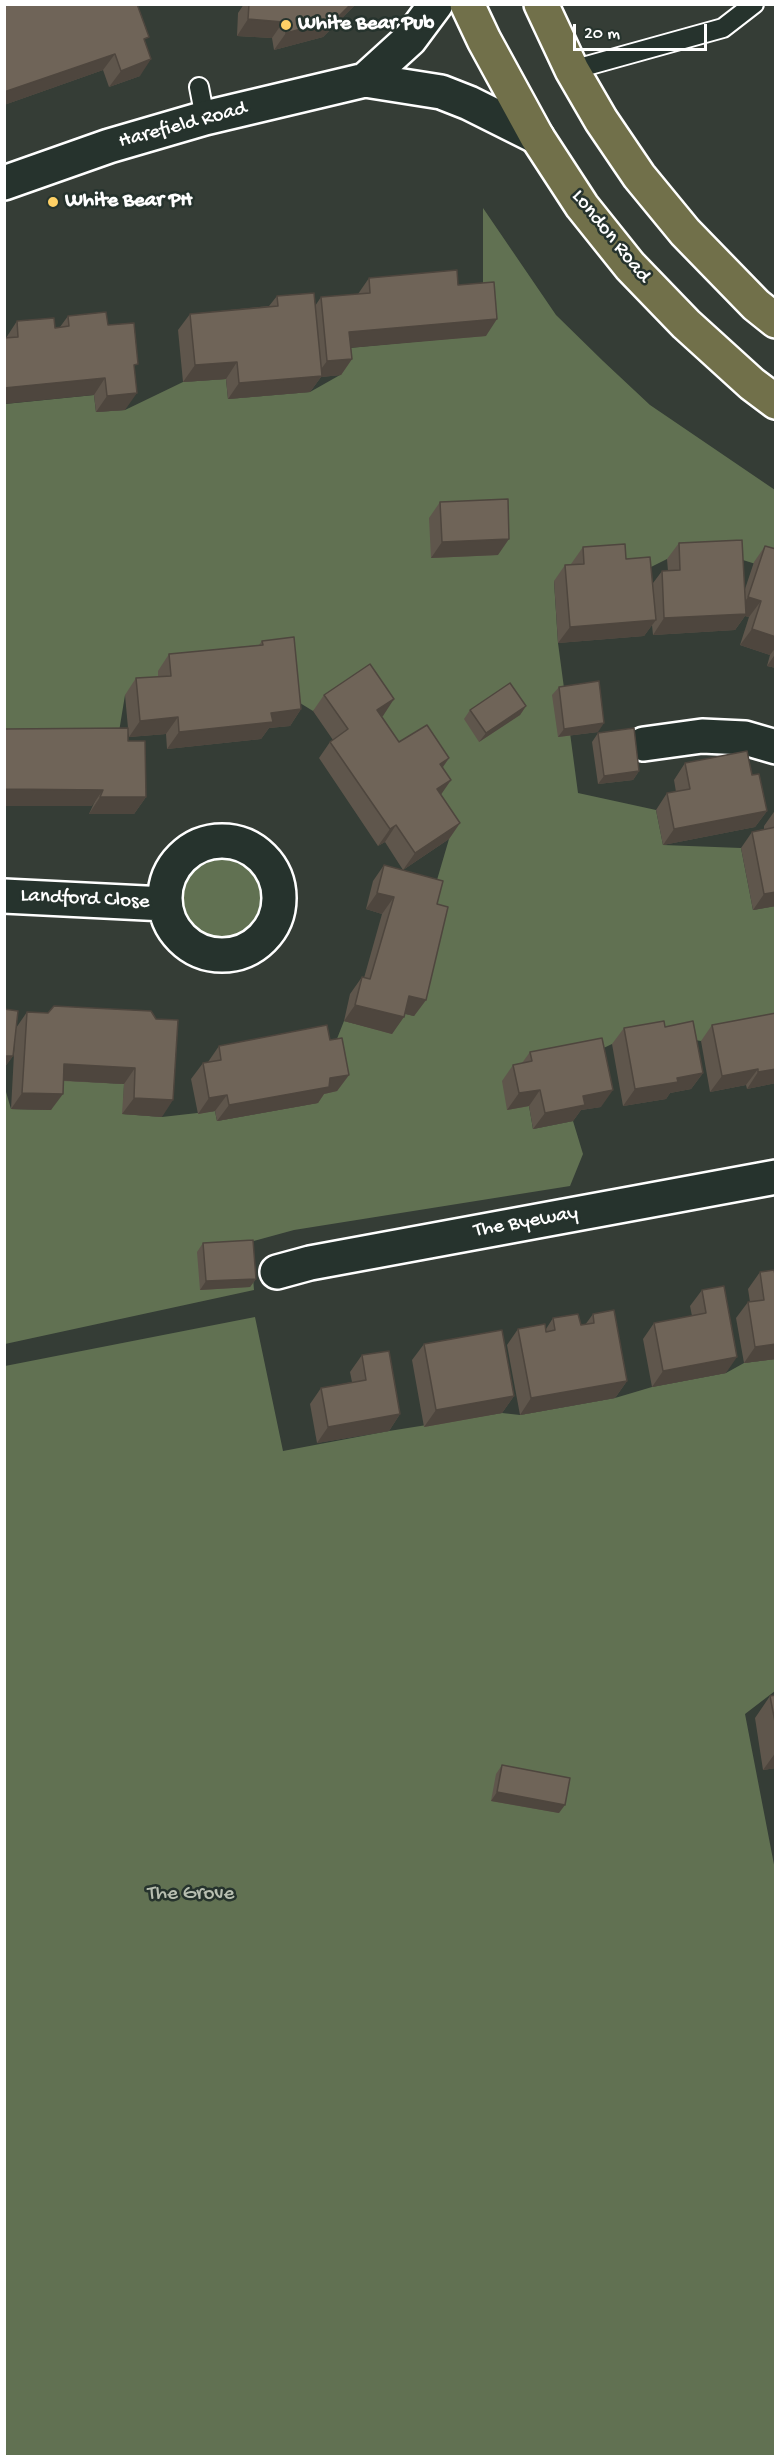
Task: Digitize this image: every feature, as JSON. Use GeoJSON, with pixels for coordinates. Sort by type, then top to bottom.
{"type":"FeatureCollection","features":[{"type":"Feature","properties":{"kind":"main road","name":"London Road"},"geometry":{"type":"LineString","coordinates":[[467,4],[537,137],[582,206],[630,266],[686,324],[752,384],[776,402]]}},
{"type":"Feature","properties":{"kind":"main road"},"geometry":{"type":"LineString","coordinates":[[541,4],[573,70],[601,120],[639,176],[685,232],[756,305],[776,321]]}},
{"type":"Feature","properties":{"kind":"street","name":"Harefield Road"},"geometry":{"type":"LineString","coordinates":[[365,80],[410,39],[436,4]]}},
{"type":"Feature","properties":{"kind":"street","name":"Harefield Road"},"geometry":{"type":"LineString","coordinates":[[4,183],[110,146],[206,118],[365,80],[441,92],[469,103],[537,137]]}},
{"type":"Feature","properties":{"kind":"street"},"geometry":{"type":"LineString","coordinates":[[644,744],[702,736],[745,738],[776,747]]}},
{"type":"Feature","properties":{"kind":"street","name":"Landford Close"},"geometry":{"type":"LineString","coordinates":[[4,896],[165,904]]}},
{"type":"Feature","properties":{"kind":"street","name":"The Byeway"},"geometry":{"type":"LineString","coordinates":[[277,1272],[310,1263],[776,1177]]}},
{"type":"Feature","properties":{"kind":"lane"},"geometry":{"type":"LineString","coordinates":[[573,70],[723,28],[754,4]]}},
{"type":"Feature","properties":{"kind":"lane"},"geometry":{"type":"LineString","coordinates":[[199,87],[206,118]]}},
{"type":"Feature","properties":{"kind":"green space"},"geometry":{"type":"Polygon","coordinates":[[[483,208],[556,315],[603,361],[650,405],[775,490],[775,570],[730,556],[667,559],[639,573],[554,581],[558,643],[578,793],[656,810],[663,845],[741,848],[753,910],[775,906],[775,1027],[701,1041],[682,1038],[612,1044],[591,1054],[529,1106],[533,1129],[573,1121],[583,1154],[570,1186],[294,1230],[250,1242],[254,1290],[5,1344],[4,1085],[11,1109],[51,1110],[53,1080],[124,1084],[123,1114],[162,1117],[215,1111],[217,1121],[317,1103],[331,1054],[344,1021],[392,1033],[398,1012],[414,1016],[432,897],[449,839],[388,759],[358,680],[313,711],[287,695],[158,671],[159,692],[125,695],[117,744],[5,745],[5,404],[94,395],[96,412],[125,410],[183,382],[226,379],[228,399],[310,392],[340,375],[338,349],[486,335],[483,298],[483,208]]]}},
{"type":"Feature","properties":{"kind":"green space"},"geometry":{"type":"Polygon","coordinates":[[[222,857],[238,860],[252,869],[261,883],[264,899],[261,915],[252,929],[238,938],[222,941],[206,938],[192,929],[183,915],[180,899],[183,883],[192,869],[206,860],[222,857]]]}},
{"type":"Feature","properties":{"kind":"green space","name":"The Grove"},"geometry":{"type":"Polygon","coordinates":[[[255,1317],[283,1451],[389,1431],[502,1413],[520,1415],[615,1398],[652,1387],[726,1373],[744,1363],[775,1359],[775,1691],[745,1714],[776,1875],[775,2456],[5,2456],[5,1366],[255,1317]]]}},
{"type":"Feature","properties":{"kind":"building"},"geometry":{"type":"Polygon","coordinates":[[[4,4],[137,4],[149,37],[144,39],[151,59],[121,71],[115,54],[4,92],[4,4]]]}},
{"type":"Feature","properties":{"kind":"building"},"geometry":{"type":"Polygon","coordinates":[[[249,4],[351,4],[335,20],[286,33],[283,22],[248,19],[249,4]]]}},
{"type":"Feature","properties":{"kind":"building"},"geometry":{"type":"Polygon","coordinates":[[[457,270],[458,285],[494,282],[497,319],[349,332],[352,359],[327,361],[321,297],[370,293],[369,278],[457,270]]]}},
{"type":"Feature","properties":{"kind":"building"},"geometry":{"type":"Polygon","coordinates":[[[314,293],[322,376],[239,383],[237,362],[195,365],[190,314],[278,306],[277,296],[314,293]]]}},
{"type":"Feature","properties":{"kind":"building"},"geometry":{"type":"Polygon","coordinates":[[[106,312],[108,325],[134,323],[138,364],[134,365],[137,393],[107,396],[105,378],[4,388],[4,338],[18,337],[17,321],[54,318],[55,328],[69,326],[68,316],[106,312]]]}},
{"type":"Feature","properties":{"kind":"building"},"geometry":{"type":"Polygon","coordinates":[[[508,499],[509,539],[442,542],[440,502],[508,499]]]}},
{"type":"Feature","properties":{"kind":"building"},"geometry":{"type":"Polygon","coordinates":[[[742,540],[746,614],[664,618],[662,571],[680,570],[679,543],[742,540]]]}},
{"type":"Feature","properties":{"kind":"building"},"geometry":{"type":"Polygon","coordinates":[[[625,544],[626,559],[650,557],[656,620],[570,627],[565,565],[584,564],[583,547],[625,544]]]}},
{"type":"Feature","properties":{"kind":"building"},"geometry":{"type":"Polygon","coordinates":[[[765,546],[776,549],[776,637],[752,629],[761,601],[748,597],[765,546]]]}},
{"type":"Feature","properties":{"kind":"building"},"geometry":{"type":"Polygon","coordinates":[[[294,637],[301,709],[271,713],[273,722],[179,732],[178,717],[140,721],[136,678],[171,676],[169,654],[263,645],[262,641],[294,637]]]}},
{"type":"Feature","properties":{"kind":"building"},"geometry":{"type":"Polygon","coordinates":[[[370,664],[394,699],[377,710],[399,742],[427,725],[449,758],[440,764],[451,780],[437,789],[460,823],[415,853],[396,825],[390,829],[330,742],[348,729],[324,695],[370,664]]]}},
{"type":"Feature","properties":{"kind":"building"},"geometry":{"type":"Polygon","coordinates":[[[599,681],[604,723],[564,729],[559,687],[599,681]]]}},
{"type":"Feature","properties":{"kind":"building"},"geometry":{"type":"Polygon","coordinates":[[[510,683],[526,706],[486,733],[470,710],[510,683]]]}},
{"type":"Feature","properties":{"kind":"building"},"geometry":{"type":"Polygon","coordinates":[[[128,728],[128,741],[145,741],[146,797],[100,797],[103,790],[4,789],[4,729],[128,728]]]}},
{"type":"Feature","properties":{"kind":"building"},"geometry":{"type":"Polygon","coordinates":[[[634,728],[639,771],[604,776],[598,733],[634,728]]]}},
{"type":"Feature","properties":{"kind":"building"},"geometry":{"type":"Polygon","coordinates":[[[747,751],[752,775],[759,774],[767,811],[674,829],[667,793],[690,789],[685,763],[747,751]]]}},
{"type":"Feature","properties":{"kind":"building"},"geometry":{"type":"Polygon","coordinates":[[[776,827],[776,892],[764,894],[752,832],[776,827]]]}},
{"type":"Feature","properties":{"kind":"building"},"geometry":{"type":"Polygon","coordinates":[[[384,865],[443,881],[437,904],[448,907],[426,1000],[409,996],[404,1017],[355,1005],[362,977],[370,979],[394,897],[377,893],[384,865]]]}},
{"type":"Feature","properties":{"kind":"building"},"geometry":{"type":"Polygon","coordinates":[[[54,1006],[151,1011],[156,1019],[178,1020],[173,1100],[134,1098],[135,1068],[64,1064],[63,1094],[22,1093],[27,1012],[48,1013],[54,1006]]]}},
{"type":"Feature","properties":{"kind":"building"},"geometry":{"type":"Polygon","coordinates":[[[4,1009],[18,1011],[13,1056],[4,1056],[4,1009]]]}},
{"type":"Feature","properties":{"kind":"building"},"geometry":{"type":"Polygon","coordinates":[[[776,1013],[776,1069],[758,1072],[758,1069],[722,1076],[712,1025],[776,1013]]]}},
{"type":"Feature","properties":{"kind":"building"},"geometry":{"type":"Polygon","coordinates":[[[664,1021],[665,1027],[693,1021],[703,1073],[677,1078],[678,1082],[635,1089],[624,1028],[664,1021]]]}},
{"type":"Feature","properties":{"kind":"building"},"geometry":{"type":"Polygon","coordinates":[[[327,1025],[330,1040],[342,1038],[349,1075],[330,1078],[329,1087],[229,1105],[227,1095],[209,1098],[203,1063],[221,1060],[219,1046],[327,1025]]]}},
{"type":"Feature","properties":{"kind":"building"},"geometry":{"type":"Polygon","coordinates":[[[602,1038],[613,1090],[583,1096],[585,1105],[545,1113],[540,1090],[519,1093],[513,1065],[532,1061],[530,1052],[602,1038]]]}},
{"type":"Feature","properties":{"kind":"building"},"geometry":{"type":"Polygon","coordinates":[[[253,1240],[256,1279],[206,1281],[203,1243],[253,1240]]]}},
{"type":"Feature","properties":{"kind":"building"},"geometry":{"type":"Polygon","coordinates":[[[774,1270],[776,1344],[755,1347],[748,1302],[764,1300],[760,1272],[774,1270]]]}},
{"type":"Feature","properties":{"kind":"building"},"geometry":{"type":"Polygon","coordinates":[[[724,1286],[737,1357],[663,1371],[654,1323],[706,1313],[702,1290],[724,1286]]]}},
{"type":"Feature","properties":{"kind":"building"},"geometry":{"type":"Polygon","coordinates":[[[614,1310],[627,1381],[531,1398],[518,1329],[545,1324],[546,1332],[555,1330],[553,1318],[578,1314],[581,1325],[594,1323],[593,1314],[614,1310]]]}},
{"type":"Feature","properties":{"kind":"building"},"geometry":{"type":"Polygon","coordinates":[[[502,1330],[514,1396],[436,1410],[424,1344],[502,1330]]]}},
{"type":"Feature","properties":{"kind":"building"},"geometry":{"type":"Polygon","coordinates":[[[389,1351],[400,1414],[328,1427],[321,1388],[366,1380],[362,1355],[389,1351]]]}},
{"type":"Feature","properties":{"kind":"building"},"geometry":{"type":"Polygon","coordinates":[[[776,1695],[776,1727],[770,1696],[776,1695]]]}},
{"type":"Feature","properties":{"kind":"building"},"geometry":{"type":"Polygon","coordinates":[[[502,1765],[570,1778],[565,1805],[497,1792],[502,1765]]]}},
{"type":"Feature","properties":{"kind":"place","name":"White Bear Pub"},"geometry":{"type":"Point","coordinates":[286,25]}},
{"type":"Feature","properties":{"kind":"place","name":"White Bear PH"},"geometry":{"type":"Point","coordinates":[53,202]}}]}
